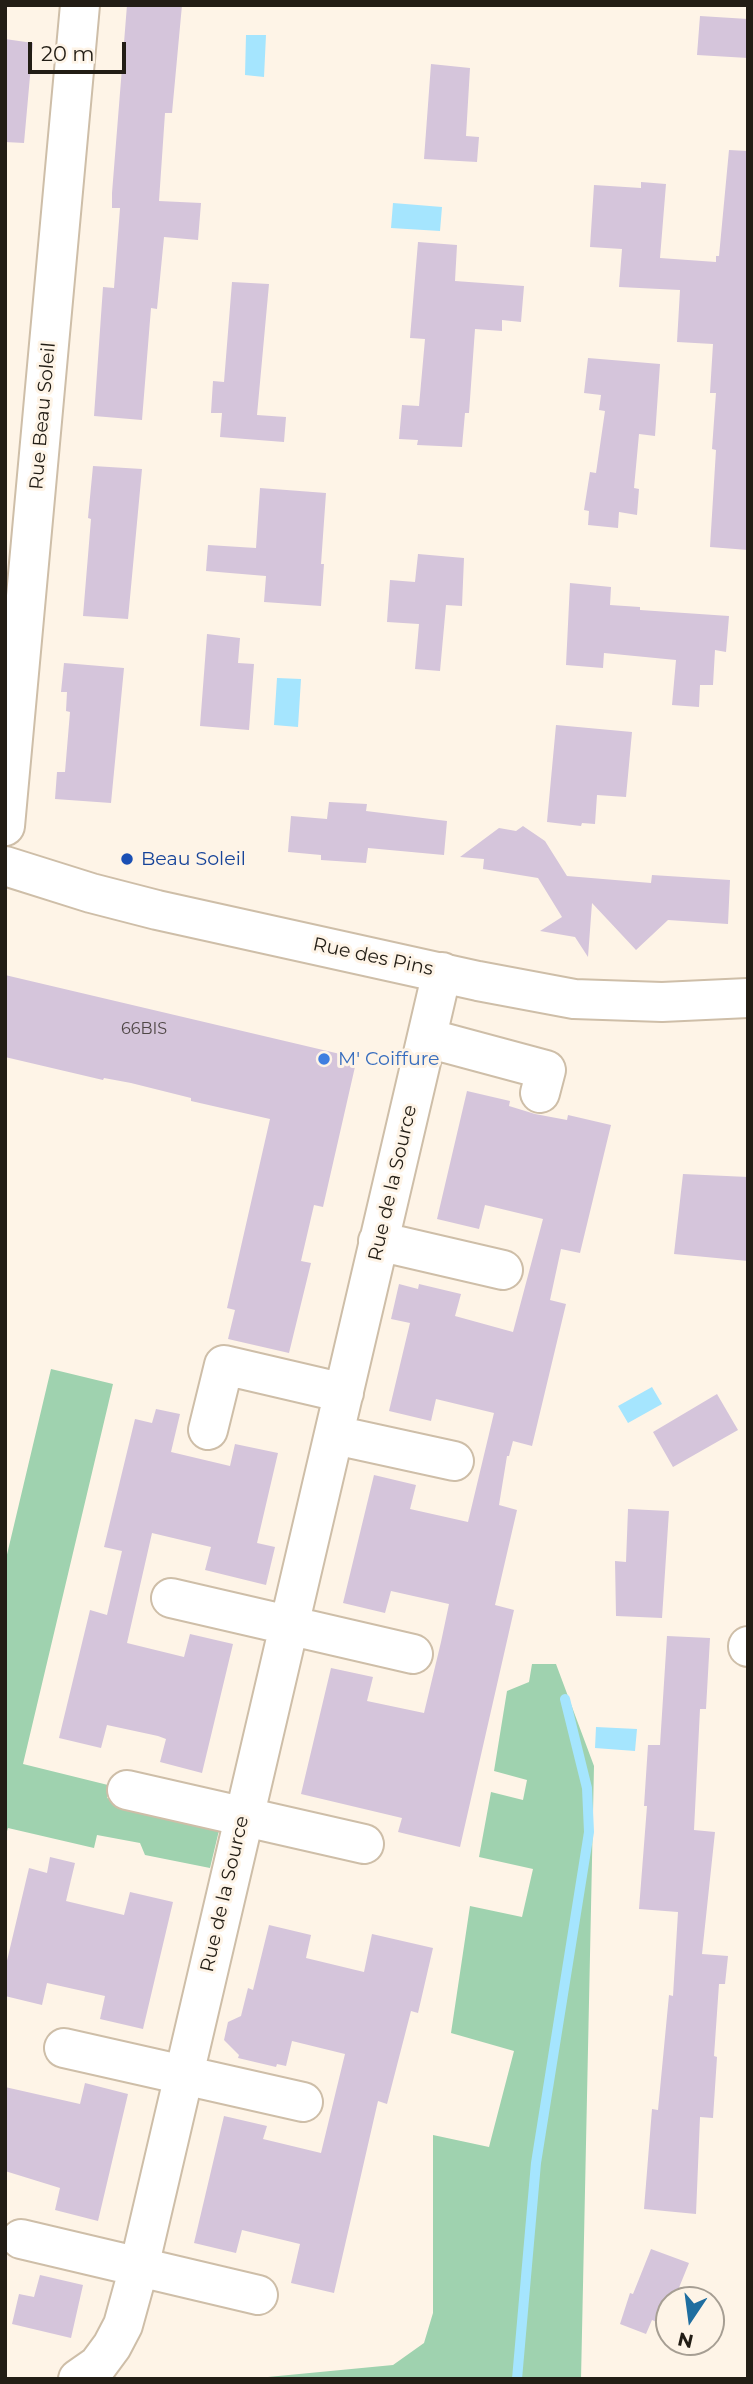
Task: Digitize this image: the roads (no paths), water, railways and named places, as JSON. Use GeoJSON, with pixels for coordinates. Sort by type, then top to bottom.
{"type":"FeatureCollection","features":[{"type":"Feature","properties":{"kind":"street","name":"Rue Beau Soleil"},"geometry":{"type":"LineString","coordinates":[[5,826],[80,5]]}},
{"type":"Feature","properties":{"kind":"street","name":"Rue des Pins"},"geometry":{"type":"LineString","coordinates":[[5,866],[145,907],[574,999],[662,1002],[748,998]]}},
{"type":"Feature","properties":{"kind":"street","name":"Rue de la Source"},"geometry":{"type":"LineString","coordinates":[[78,2379],[98,2365],[112,2346],[123,2325],[139,2267],[442,972]]}},
{"type":"Feature","properties":{"kind":"street"},"geometry":{"type":"LineString","coordinates":[[426,1038],[546,1070],[540,1093]]}},
{"type":"Feature","properties":{"kind":"street"},"geometry":{"type":"LineString","coordinates":[[379,1241],[503,1270]]}},
{"type":"Feature","properties":{"kind":"street"},"geometry":{"type":"LineString","coordinates":[[208,1430],[223,1365],[344,1393]]}},
{"type":"Feature","properties":{"kind":"street"},"geometry":{"type":"LineString","coordinates":[[335,1435],[454,1461]]}},
{"type":"Feature","properties":{"kind":"street"},"geometry":{"type":"LineString","coordinates":[[171,1598],[413,1654]]}},
{"type":"Feature","properties":{"kind":"street"},"geometry":{"type":"LineString","coordinates":[[127,1790],[365,1844]]}},
{"type":"Feature","properties":{"kind":"street"},"geometry":{"type":"LineString","coordinates":[[64,2048],[303,2102]]}},
{"type":"Feature","properties":{"kind":"street"},"geometry":{"type":"LineString","coordinates":[[21,2239],[258,2295]]}},
{"type":"Feature","properties":{"kind":"water"},"geometry":{"type":"Polygon","coordinates":[[[246,35],[266,35],[264,77],[245,75],[246,35]]]}},
{"type":"Feature","properties":{"kind":"water"},"geometry":{"type":"Polygon","coordinates":[[[393,203],[442,207],[440,231],[391,228],[393,203]]]}},
{"type":"Feature","properties":{"kind":"water"},"geometry":{"type":"Polygon","coordinates":[[[277,678],[301,679],[298,727],[274,725],[277,678]]]}},
{"type":"Feature","properties":{"kind":"water"},"geometry":{"type":"Polygon","coordinates":[[[652,1387],[662,1404],[628,1423],[618,1406],[652,1387]]]}},
{"type":"Feature","properties":{"kind":"water"},"geometry":{"type":"Polygon","coordinates":[[[596,1727],[637,1729],[635,1751],[595,1748],[596,1727]]]}},
{"type":"Feature","properties":{"kind":"waterway"},"geometry":{"type":"LineString","coordinates":[[517,2379],[536,2163],[589,1832],[587,1788],[565,1699]]}},
{"type":"Feature","properties":{"kind":"place","name":"Beau Soleil"},"geometry":{"type":"Point","coordinates":[127,859]}},
{"type":"Feature","properties":{"kind":"place","name":"M' Coiffure"},"geometry":{"type":"Point","coordinates":[324,1059]}}]}
